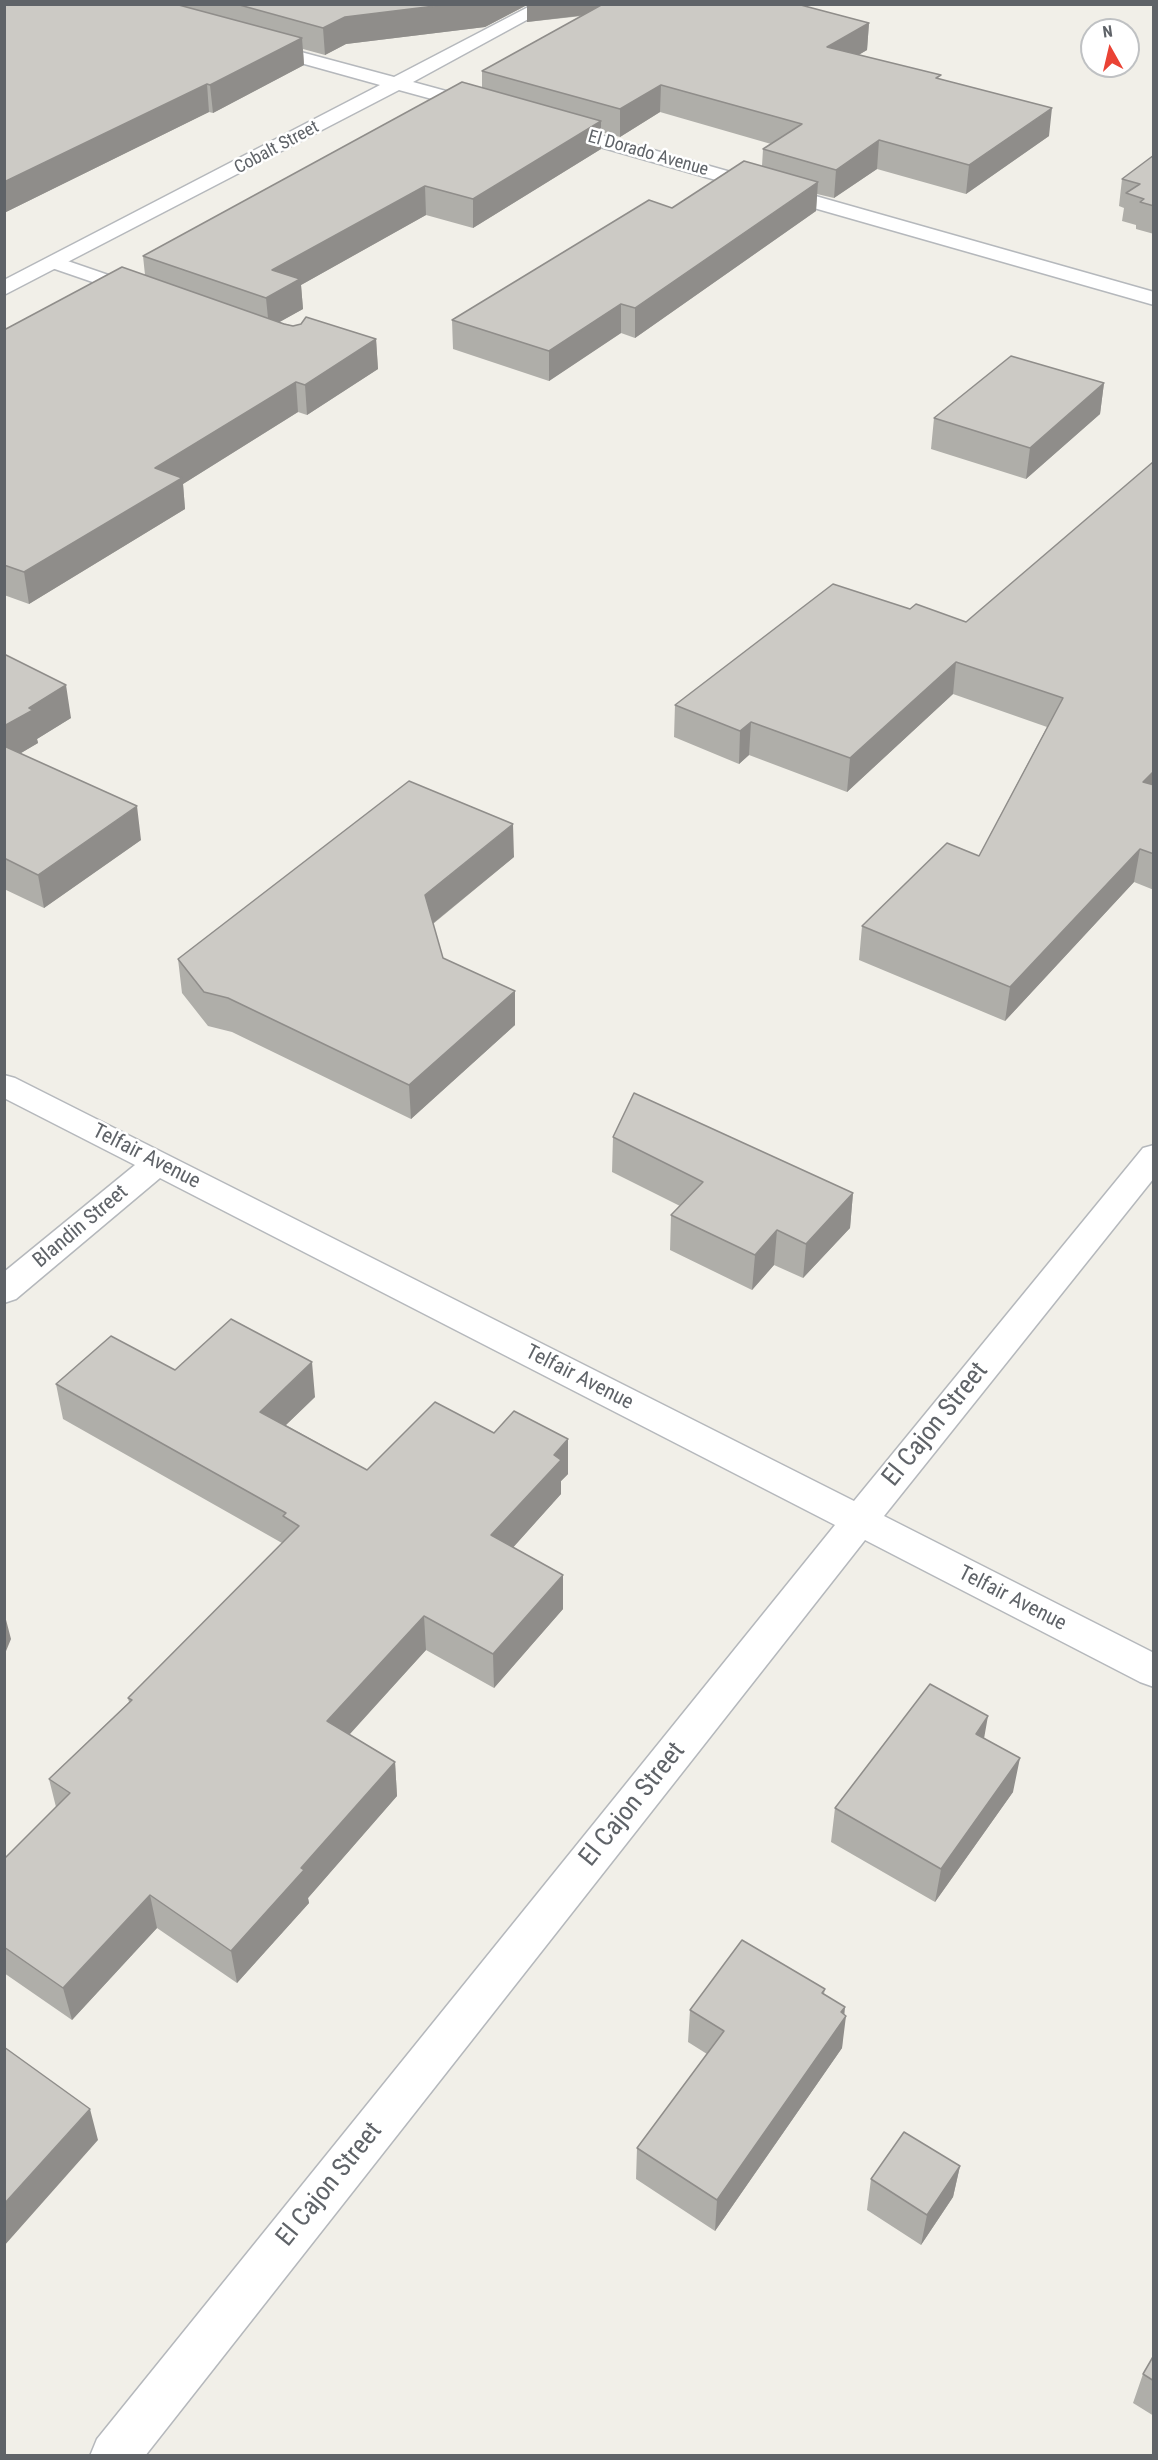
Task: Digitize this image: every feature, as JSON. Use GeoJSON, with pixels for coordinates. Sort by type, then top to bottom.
{"type":"FeatureCollection","features":[{"type":"Feature","properties":{"kind":"street","name":"Cobalt Street"},"geometry":{"type":"LineString","coordinates":[[4,289],[548,4]]}},
{"type":"Feature","properties":{"kind":"street"},"geometry":{"type":"LineString","coordinates":[[242,41],[503,113]]}},
{"type":"Feature","properties":{"kind":"street","name":"El Dorado Avenue"},"geometry":{"type":"LineString","coordinates":[[537,123],[1154,299]]}},
{"type":"Feature","properties":{"kind":"street"},"geometry":{"type":"LineString","coordinates":[[56,263],[160,300]]}},
{"type":"Feature","properties":{"kind":"street","name":"Telfair Avenue"},"geometry":{"type":"LineString","coordinates":[[4,1085],[1154,1671]]}},
{"type":"Feature","properties":{"kind":"street","name":"El Cajon Street"},"geometry":{"type":"LineString","coordinates":[[114,2456],[859,1521],[1154,1156]]}},
{"type":"Feature","properties":{"kind":"street","name":"Blandin Street"},"geometry":{"type":"LineString","coordinates":[[4,1291],[158,1163]]}},
{"type":"Feature","properties":{"kind":"building"},"geometry":{"type":"Polygon","coordinates":[[[4,4],[175,4],[302,38],[210,85],[207,84],[4,182],[4,4]]]}},
{"type":"Feature","properties":{"kind":"building"},"geometry":{"type":"Polygon","coordinates":[[[236,4],[451,4],[345,17],[323,28],[236,4]]]}},
{"type":"Feature","properties":{"kind":"building"},"geometry":{"type":"Polygon","coordinates":[[[603,4],[797,4],[869,23],[827,47],[941,75],[936,78],[1052,108],[969,165],[879,140],[836,170],[763,149],[802,124],[661,85],[620,109],[482,71],[603,4]]]}},
{"type":"Feature","properties":{"kind":"building"},"geometry":{"type":"Polygon","coordinates":[[[462,82],[601,121],[473,199],[425,186],[272,270],[300,279],[266,298],[143,256],[462,82]]]}},
{"type":"Feature","properties":{"kind":"building"},"geometry":{"type":"Polygon","coordinates":[[[1154,155],[1154,206],[1140,202],[1144,199],[1126,193],[1140,184],[1122,179],[1154,155]]]}},
{"type":"Feature","properties":{"kind":"building"},"geometry":{"type":"Polygon","coordinates":[[[744,161],[818,182],[635,308],[621,304],[549,351],[452,320],[649,200],[672,208],[744,161]]]}},
{"type":"Feature","properties":{"kind":"building"},"geometry":{"type":"Polygon","coordinates":[[[122,267],[284,324],[293,326],[301,324],[306,317],[376,339],[305,385],[296,382],[155,468],[182,478],[24,572],[4,565],[4,330],[122,267]]]}},
{"type":"Feature","properties":{"kind":"building"},"geometry":{"type":"Polygon","coordinates":[[[1011,356],[1104,383],[1030,448],[934,418],[1011,356]]]}},
{"type":"Feature","properties":{"kind":"building"},"geometry":{"type":"Polygon","coordinates":[[[1153,462],[1154,771],[1143,782],[1154,785],[1154,854],[1140,849],[1010,987],[862,926],[947,843],[979,856],[1063,698],[956,662],[850,758],[751,722],[740,731],[675,705],[833,584],[910,609],[916,604],[966,622],[1153,462]]]}},
{"type":"Feature","properties":{"kind":"building"},"geometry":{"type":"Polygon","coordinates":[[[4,654],[66,685],[29,708],[33,710],[4,726],[4,654]]]}},
{"type":"Feature","properties":{"kind":"building"},"geometry":{"type":"Polygon","coordinates":[[[4,746],[137,806],[38,875],[4,858],[4,746]]]}},
{"type":"Feature","properties":{"kind":"building"},"geometry":{"type":"Polygon","coordinates":[[[409,781],[513,824],[425,895],[443,958],[515,991],[409,1085],[228,998],[204,992],[178,959],[409,781]]]}},
{"type":"Feature","properties":{"kind":"building"},"geometry":{"type":"Polygon","coordinates":[[[634,1093],[853,1193],[806,1244],[777,1230],[755,1255],[671,1215],[703,1182],[613,1137],[634,1093]]]}},
{"type":"Feature","properties":{"kind":"building"},"geometry":{"type":"Polygon","coordinates":[[[231,1319],[312,1362],[260,1412],[367,1470],[435,1402],[494,1433],[514,1411],[568,1439],[554,1455],[561,1460],[491,1535],[563,1575],[493,1654],[424,1616],[327,1721],[395,1762],[301,1868],[304,1870],[231,1951],[150,1895],[63,1988],[4,1947],[4,1859],[70,1793],[49,1779],[132,1700],[128,1698],[299,1526],[283,1516],[286,1513],[56,1384],[111,1336],[175,1370],[231,1319]]]}},
{"type":"Feature","properties":{"kind":"building"},"geometry":{"type":"Polygon","coordinates":[[[930,1684],[988,1716],[976,1734],[1020,1758],[941,1869],[835,1808],[930,1684]]]}},
{"type":"Feature","properties":{"kind":"building"},"geometry":{"type":"Polygon","coordinates":[[[742,1940],[825,1989],[822,1993],[845,2007],[841,2012],[846,2016],[717,2200],[637,2148],[724,2031],[690,2010],[742,1940]]]}},
{"type":"Feature","properties":{"kind":"building"},"geometry":{"type":"Polygon","coordinates":[[[4,2047],[90,2109],[4,2204],[4,2047]]]}},
{"type":"Feature","properties":{"kind":"building"},"geometry":{"type":"Polygon","coordinates":[[[904,2132],[960,2166],[927,2215],[871,2179],[904,2132]]]}},
{"type":"Feature","properties":{"kind":"building"},"geometry":{"type":"Polygon","coordinates":[[[1154,2355],[1154,2381],[1143,2374],[1154,2355]]]}}]}
